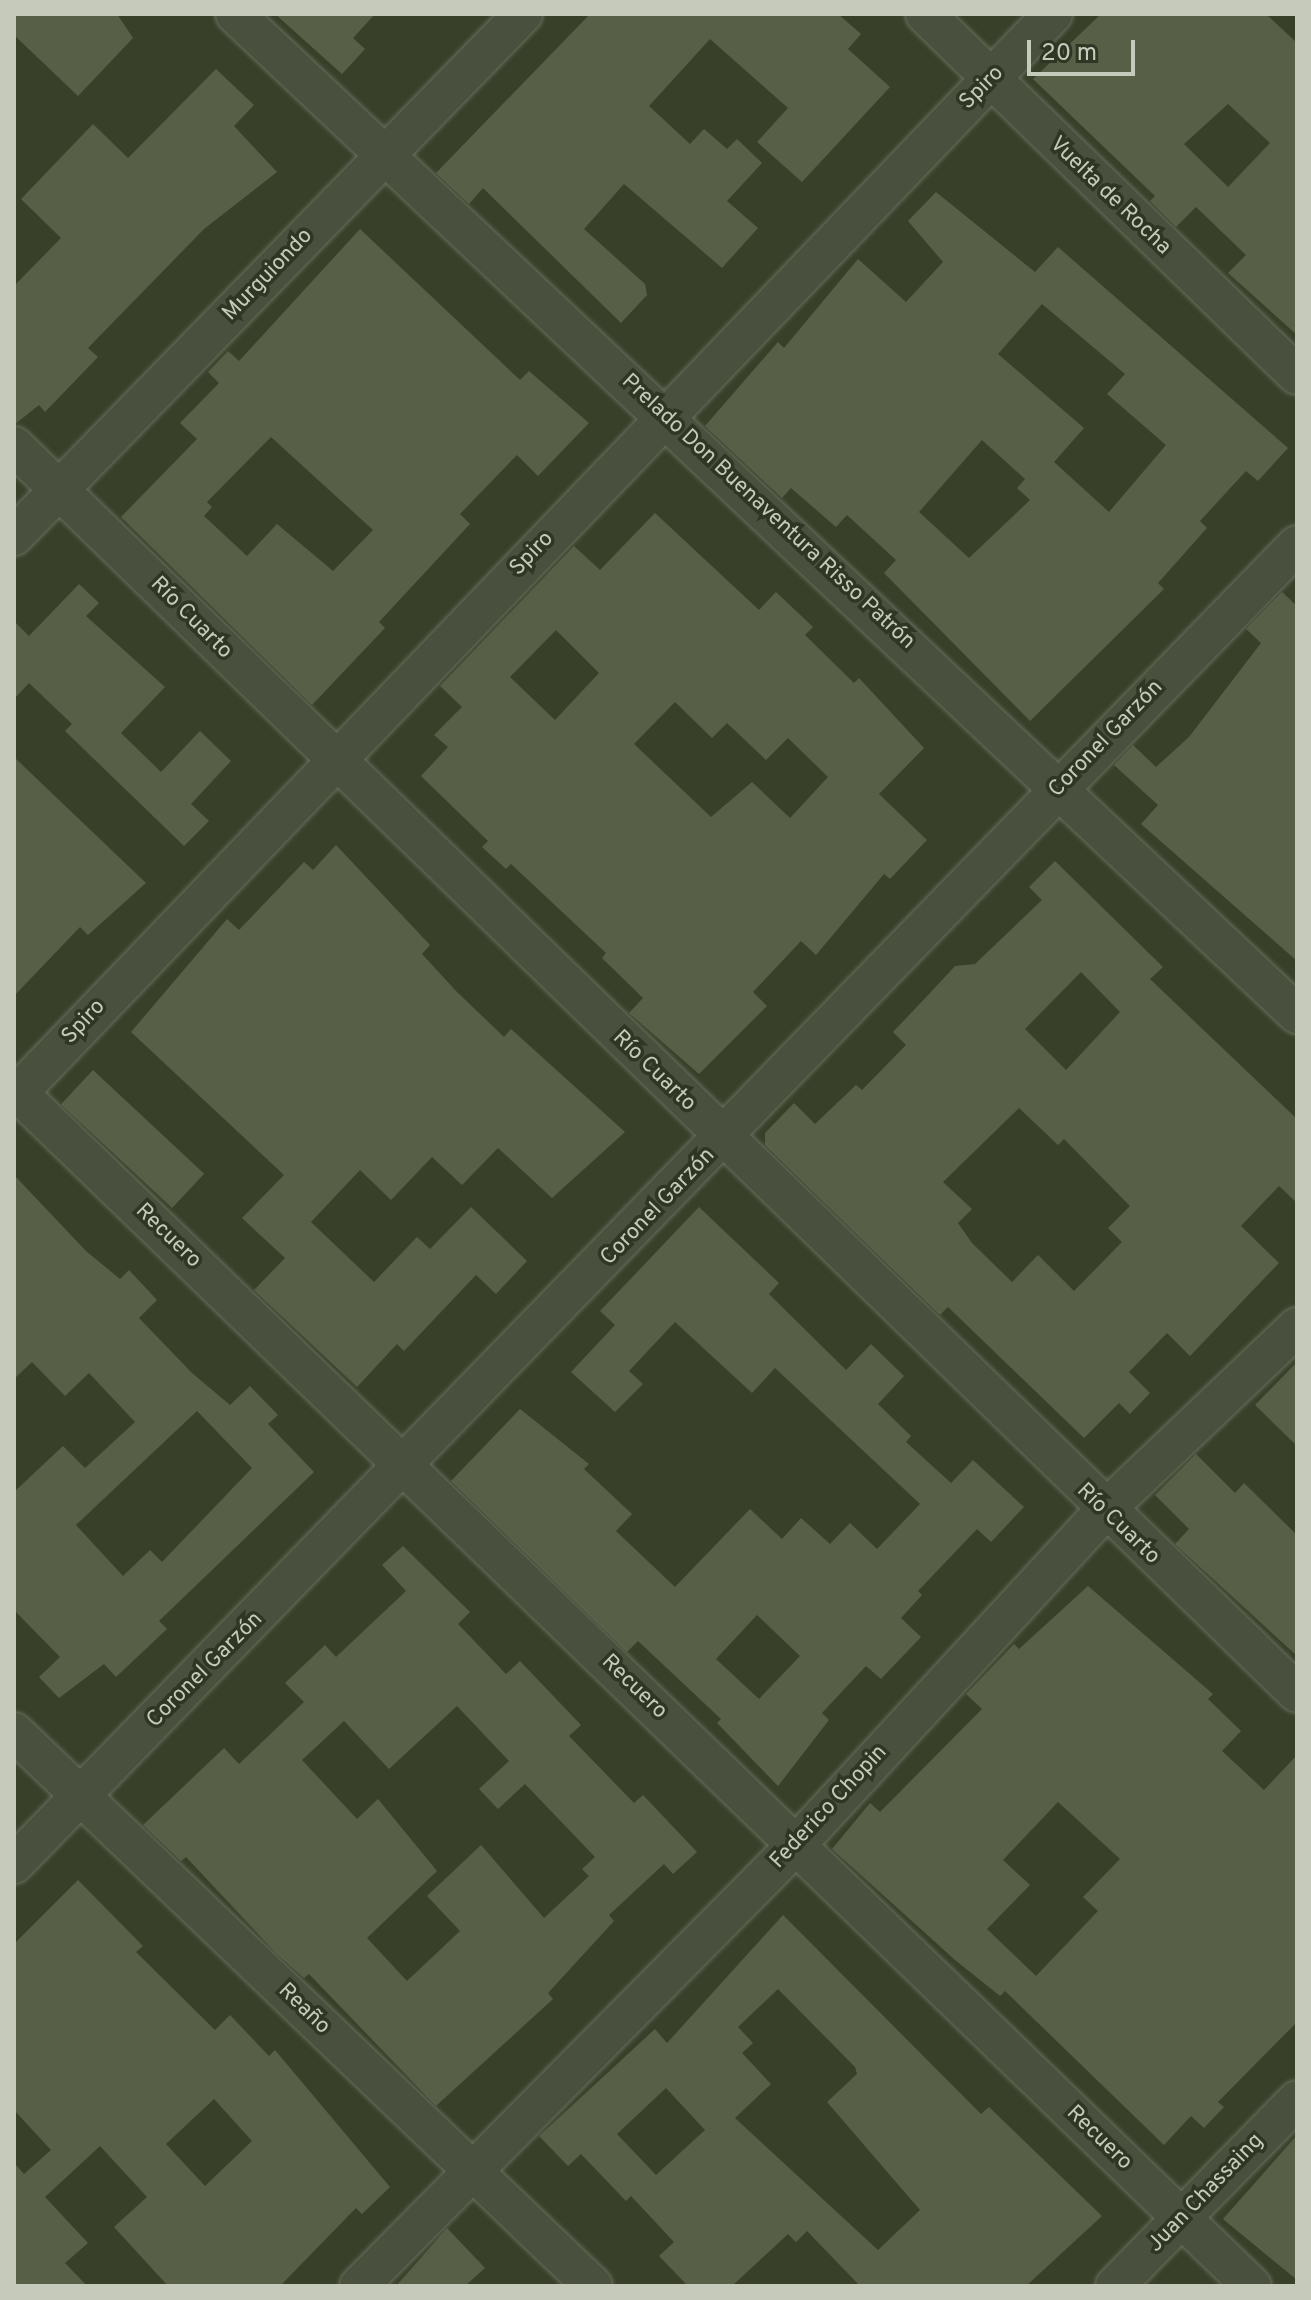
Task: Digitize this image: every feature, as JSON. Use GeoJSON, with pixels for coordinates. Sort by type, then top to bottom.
{"type":"FeatureCollection","features":[{"type":"Feature","properties":{"kind":"street","name":"Prelado Don Buenaventura Risso Patrón"},"geometry":{"type":"LineString","coordinates":[[235,14],[1061,785],[1297,1014]]}},
{"type":"Feature","properties":{"kind":"street","name":"Murguiondo"},"geometry":{"type":"LineString","coordinates":[[14,536],[523,14]]}},
{"type":"Feature","properties":{"kind":"street","name":"Vuelta de Rocha"},"geometry":{"type":"LineString","coordinates":[[925,14],[990,81],[1297,375]]}},
{"type":"Feature","properties":{"kind":"street","name":"Spiro"},"geometry":{"type":"LineString","coordinates":[[15,1093],[1053,14]]}},
{"type":"Feature","properties":{"kind":"street","name":"Río Cuarto"},"geometry":{"type":"LineString","coordinates":[[14,446],[1104,1511],[1297,1693]]}},
{"type":"Feature","properties":{"kind":"street","name":"Coronel Garzón"},"geometry":{"type":"LineString","coordinates":[[14,1864],[407,1465],[724,1139],[1061,785],[1297,545]]}},
{"type":"Feature","properties":{"kind":"street","name":"Recuero"},"geometry":{"type":"LineString","coordinates":[[15,1093],[407,1465],[1252,2286]]}},
{"type":"Feature","properties":{"kind":"street","name":"Federico Chopin"},"geometry":{"type":"LineString","coordinates":[[359,2286],[796,1845],[1104,1511],[1297,1327]]}},
{"type":"Feature","properties":{"kind":"street","name":"Reaño"},"geometry":{"type":"LineString","coordinates":[[14,1732],[593,2286]]}},
{"type":"Feature","properties":{"kind":"street","name":"Juan Chassaing"},"geometry":{"type":"LineString","coordinates":[[1115,2286],[1297,2100]]}},
{"type":"Feature","properties":{"kind":"building"},"geometry":{"type":"Polygon","coordinates":[[[14,14],[117,14],[133,38],[78,96],[14,35],[14,14]]]}},
{"type":"Feature","properties":{"kind":"building"},"geometry":{"type":"Polygon","coordinates":[[[275,14],[375,14],[353,38],[365,49],[342,74],[275,14]]]}},
{"type":"Feature","properties":{"kind":"building"},"geometry":{"type":"Polygon","coordinates":[[[590,14],[838,14],[861,34],[848,49],[890,87],[802,182],[757,142],[788,108],[710,39],[649,106],[690,144],[704,129],[727,149],[737,139],[762,163],[727,201],[758,228],[722,268],[624,184],[584,229],[645,284],[647,295],[621,323],[483,188],[469,204],[436,173],[590,14]]]}},
{"type":"Feature","properties":{"kind":"building"},"geometry":{"type":"Polygon","coordinates":[[[1101,14],[1266,14],[1297,43],[1297,335],[1228,273],[1246,255],[1196,207],[1176,227],[1150,201],[1155,196],[1033,79],[1101,14]],[[1228,104],[1184,144],[1228,187],[1270,143],[1228,104]]]}},
{"type":"Feature","properties":{"kind":"building"},"geometry":{"type":"Polygon","coordinates":[[[216,69],[254,105],[234,126],[277,172],[204,229],[88,348],[98,357],[45,412],[39,405],[14,425],[14,286],[61,238],[21,199],[93,124],[128,158],[216,69]]]}},
{"type":"Feature","properties":{"kind":"building"},"geometry":{"type":"Polygon","coordinates":[[[936,192],[1035,272],[1058,247],[1288,448],[1258,481],[1246,471],[1200,521],[1207,528],[1158,583],[1164,589],[1030,721],[884,573],[896,560],[847,515],[836,527],[791,488],[782,498],[705,426],[778,342],[784,348],[858,259],[906,302],[943,262],[908,221],[936,192]],[[1042,304],[998,354],[1084,428],[1054,462],[1109,512],[1166,445],[1107,394],[1125,374],[1042,304]],[[982,440],[919,512],[969,558],[1030,500],[1017,488],[1025,479],[982,440]]]}},
{"type":"Feature","properties":{"kind":"building"},"geometry":{"type":"Polygon","coordinates":[[[360,229],[520,380],[529,371],[589,423],[538,476],[517,455],[460,514],[470,524],[379,622],[385,628],[312,705],[121,517],[197,439],[180,423],[219,383],[208,372],[228,351],[239,361],[360,229]],[[271,437],[207,502],[212,507],[204,516],[247,556],[277,524],[333,571],[373,530],[271,437]]]}},
{"type":"Feature","properties":{"kind":"building"},"geometry":{"type":"Polygon","coordinates":[[[655,513],[759,610],[776,592],[813,627],[805,635],[854,683],[859,678],[924,748],[879,794],[927,840],[890,879],[884,874],[816,955],[801,941],[753,992],[767,1006],[699,1074],[629,1013],[643,998],[602,958],[606,953],[511,864],[506,869],[482,847],[488,841],[421,776],[448,747],[434,735],[462,707],[440,686],[574,546],[600,570],[655,513]],[[556,630],[510,677],[555,720],[599,673],[556,630]],[[675,702],[634,744],[711,817],[752,782],[790,818],[828,777],[788,738],[766,760],[727,723],[712,738],[675,702]]]}},
{"type":"Feature","properties":{"kind":"building"},"geometry":{"type":"Polygon","coordinates":[[[79,584],[99,603],[86,616],[165,687],[121,733],[161,772],[200,731],[231,761],[191,804],[209,821],[184,846],[65,731],[72,724],[29,683],[14,699],[14,621],[29,636],[79,584]]]}},
{"type":"Feature","properties":{"kind":"building"},"geometry":{"type":"Polygon","coordinates":[[[1282,592],[1297,606],[1297,961],[1141,824],[1158,805],[1114,765],[1133,745],[1156,767],[1189,737],[1261,643],[1246,629],[1282,592]]]}},
{"type":"Feature","properties":{"kind":"building"},"geometry":{"type":"Polygon","coordinates":[[[14,757],[146,883],[88,935],[80,927],[14,996],[14,757]]]}},
{"type":"Feature","properties":{"kind":"building"},"geometry":{"type":"Polygon","coordinates":[[[336,845],[430,945],[422,954],[457,992],[504,1037],[511,1029],[625,1132],[552,1198],[498,1148],[462,1185],[432,1157],[391,1200],[360,1170],[311,1222],[374,1282],[417,1237],[430,1249],[471,1207],[527,1261],[496,1294],[476,1275],[404,1351],[397,1344],[357,1387],[254,1290],[285,1258],[242,1218],[284,1175],[131,1032],[227,919],[239,930],[304,862],[313,870],[336,845]]]}},
{"type":"Feature","properties":{"kind":"building"},"geometry":{"type":"Polygon","coordinates":[[[1055,861],[1163,967],[1150,979],[1297,1119],[1297,1203],[1279,1186],[1241,1226],[1279,1263],[1190,1356],[1167,1333],[1129,1372],[1150,1393],[1130,1414],[1119,1403],[1084,1438],[948,1307],[940,1315],[765,1145],[765,1133],[794,1103],[815,1124],[856,1085],[862,1090],[906,1045],[893,1032],[955,966],[975,964],[1042,900],[1029,887],[1055,861]],[[1081,972],[1025,1029],[1066,1070],[1120,1012],[1081,972]],[[1019,1108],[943,1182],[972,1209],[958,1223],[972,1243],[1012,1282],[1038,1255],[1074,1291],[1122,1242],[1108,1228],[1130,1206],[1064,1139],[1058,1145],[1019,1108]]]}},
{"type":"Feature","properties":{"kind":"building"},"geometry":{"type":"Polygon","coordinates":[[[93,1070],[204,1174],[172,1208],[61,1104],[93,1070]]]}},
{"type":"Feature","properties":{"kind":"building"},"geometry":{"type":"Polygon","coordinates":[[[14,1175],[86,1251],[120,1279],[129,1270],[157,1300],[139,1318],[192,1373],[230,1405],[250,1386],[278,1415],[268,1424],[314,1472],[159,1621],[167,1629],[116,1677],[104,1664],[59,1698],[39,1677],[60,1657],[14,1610],[14,1492],[63,1446],[85,1468],[135,1422],[89,1373],[65,1396],[32,1362],[14,1379],[14,1175]],[[197,1411],[76,1525],[123,1576],[150,1550],[162,1562],[252,1468],[197,1411]]]}},
{"type":"Feature","properties":{"kind":"building"},"geometry":{"type":"Polygon","coordinates":[[[699,1207],[779,1283],[769,1294],[846,1370],[871,1344],[904,1376],[878,1404],[911,1436],[906,1442],[951,1483],[973,1460],[1024,1507],[991,1542],[977,1529],[918,1591],[922,1595],[901,1618],[921,1637],[881,1679],[866,1666],[822,1713],[829,1720],[778,1786],[717,1723],[721,1719],[638,1641],[627,1652],[451,1481],[520,1409],[589,1464],[584,1469],[632,1514],[616,1531],[675,1587],[750,1509],[782,1539],[801,1518],[830,1544],[850,1523],[877,1549],[920,1504],[775,1368],[752,1393],[675,1322],[629,1371],[643,1384],[615,1412],[571,1372],[615,1325],[600,1311],[699,1207]],[[757,1615],[716,1659],[759,1699],[800,1656],[757,1615]]]}},
{"type":"Feature","properties":{"kind":"building"},"geometry":{"type":"Polygon","coordinates":[[[1297,1362],[1297,1446],[1255,1405],[1297,1362]]]}},
{"type":"Feature","properties":{"kind":"building"},"geometry":{"type":"Polygon","coordinates":[[[1196,1454],[1235,1493],[1244,1483],[1297,1535],[1297,1656],[1175,1544],[1189,1529],[1155,1495],[1196,1454]]]}},
{"type":"Feature","properties":{"kind":"building"},"geometry":{"type":"Polygon","coordinates":[[[403,1546],[470,1612],[458,1624],[506,1674],[520,1661],[581,1725],[569,1736],[634,1803],[643,1795],[697,1852],[673,1874],[664,1864],[609,1915],[614,1921],[548,1993],[553,1999],[436,2106],[309,1974],[304,1978],[275,1952],[186,1857],[181,1861],[143,1825],[224,1748],[239,1764],[304,1702],[285,1683],[325,1645],[336,1657],[406,1591],[382,1565],[403,1546]],[[457,1706],[389,1769],[344,1721],[302,1760],[357,1819],[378,1799],[437,1871],[367,1938],[407,1981],[460,1931],[427,1896],[481,1845],[544,1918],[589,1876],[582,1869],[595,1857],[525,1784],[498,1809],[479,1789],[509,1761],[457,1706]]]}},
{"type":"Feature","properties":{"kind":"building"},"geometry":{"type":"Polygon","coordinates":[[[1088,1586],[1213,1694],[1208,1699],[1241,1731],[1222,1751],[1264,1790],[1297,1755],[1297,2022],[1218,2102],[1224,2107],[1204,2128],[1191,2116],[1164,2145],[1005,1991],[1000,1996],[955,1960],[832,1849],[870,1803],[880,1812],[982,1709],[966,1694],[1014,1644],[1019,1649],[1088,1586]],[[1058,1802],[1003,1860],[1030,1885],[987,1929],[1036,1976],[1098,1911],[1083,1897],[1120,1859],[1058,1802]]]}},
{"type":"Feature","properties":{"kind":"building"},"geometry":{"type":"Polygon","coordinates":[[[78,1880],[143,1946],[136,1952],[215,2030],[230,2015],[269,2056],[275,2050],[390,2187],[362,2214],[356,2208],[280,2286],[168,2286],[114,2227],[147,2197],[100,2146],[45,2197],[88,2243],[65,2263],[87,2286],[14,2286],[14,2163],[24,2174],[51,2150],[14,2110],[14,1944],[78,1880]],[[214,2099],[166,2144],[205,2186],[252,2141],[214,2099]]]}},
{"type":"Feature","properties":{"kind":"building"},"geometry":{"type":"Polygon","coordinates":[[[783,1915],[981,2114],[989,2107],[1102,2216],[1026,2286],[860,2286],[807,2231],[796,2242],[788,2234],[732,2286],[688,2286],[659,2256],[674,2242],[631,2196],[626,2201],[581,2154],[568,2166],[539,2136],[655,2029],[667,2043],[783,1915]],[[778,1989],[738,2027],[753,2043],[742,2053],[771,2084],[735,2118],[878,2250],[920,2210],[827,2102],[857,2074],[855,2067],[778,1989]],[[666,2088],[617,2134],[656,2175],[705,2130],[666,2088]]]}},
{"type":"Feature","properties":{"kind":"building"},"geometry":{"type":"Polygon","coordinates":[[[1297,2135],[1297,2280],[1223,2219],[1297,2135]]]}},
{"type":"Feature","properties":{"kind":"building"},"geometry":{"type":"Polygon","coordinates":[[[447,2228],[485,2268],[465,2286],[396,2286],[447,2228]]]}}]}
